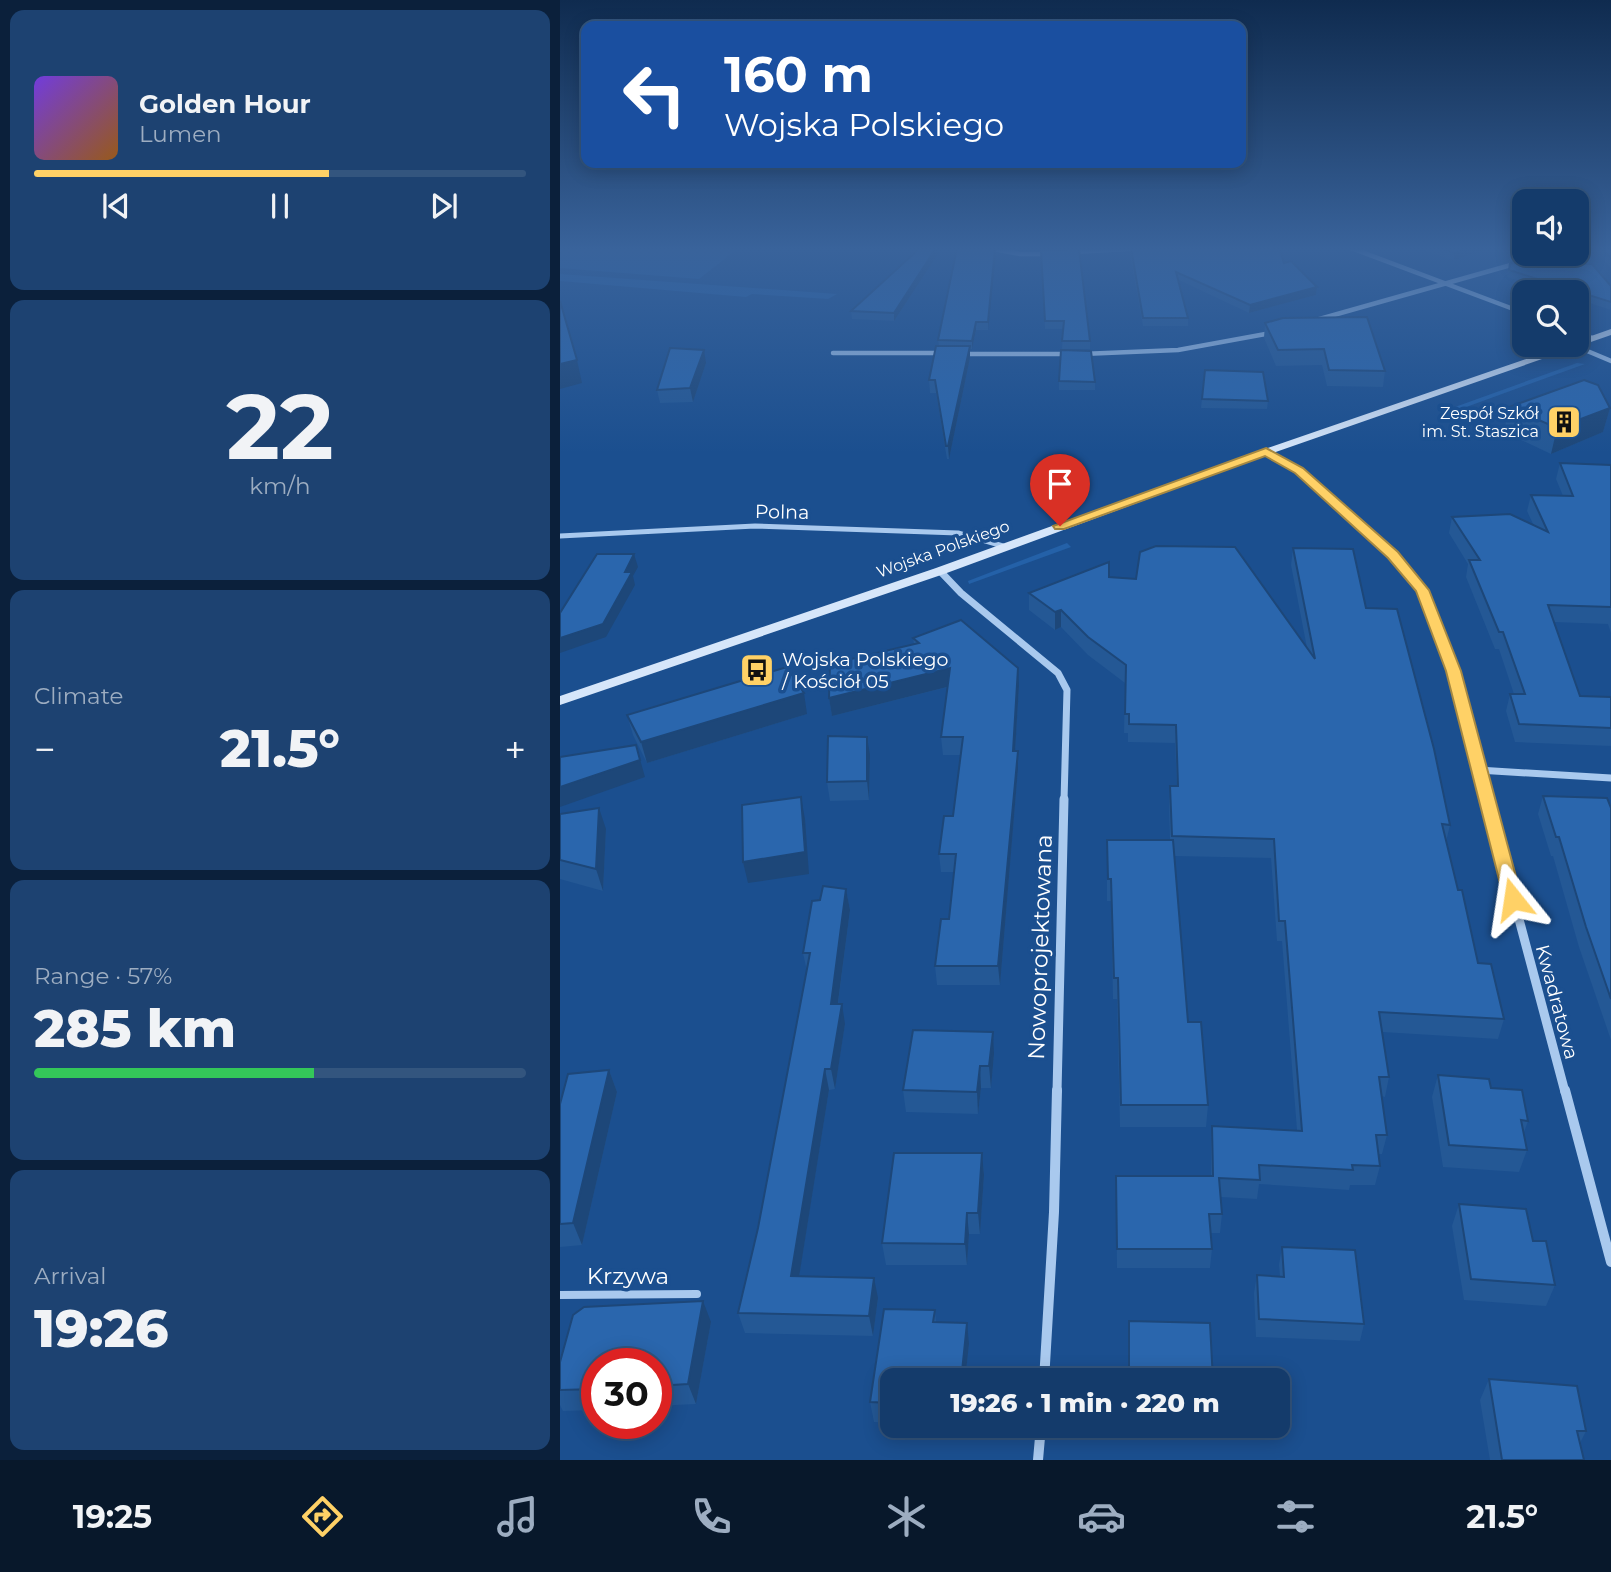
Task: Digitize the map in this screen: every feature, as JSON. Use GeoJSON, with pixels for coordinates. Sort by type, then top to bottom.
{"type":"FeatureCollection","features":[{"type":"Feature","properties":{"kind":"main road","name":"Wojska Polskiego"},"geometry":{"type":"LineString","coordinates":[[1589,339],[1611,332]]}},
{"type":"Feature","properties":{"kind":"main road","name":"Wojska Polskiego"},"geometry":{"type":"LineString","coordinates":[[560,701],[940,571],[1266,452],[1540,357]]}},
{"type":"Feature","properties":{"kind":"street"},"geometry":{"type":"LineString","coordinates":[[1309,322],[1330,316]]}},
{"type":"Feature","properties":{"kind":"street"},"geometry":{"type":"LineString","coordinates":[[959,354],[1181,352],[1225,345],[1283,329]]}},
{"type":"Feature","properties":{"kind":"street"},"geometry":{"type":"LineString","coordinates":[[1589,352],[1611,362]]}},
{"type":"Feature","properties":{"kind":"street"},"geometry":{"type":"LineString","coordinates":[[833,353],[945,354]]}},
{"type":"Feature","properties":{"kind":"street","name":"Kwadratowa"},"geometry":{"type":"LineString","coordinates":[[1266,452],[1299,470],[1393,555],[1417,581],[1453,671],[1611,1262]]}},
{"type":"Feature","properties":{"kind":"street","name":"Polna"},"geometry":{"type":"LineString","coordinates":[[560,536],[755,526],[848,528],[958,533],[1003,546]]}},
{"type":"Feature","properties":{"kind":"street","name":"Nowoprojektowana"},"geometry":{"type":"LineString","coordinates":[[940,571],[961,593],[1058,673],[1067,690],[1054,1198],[1045,1368]]}},
{"type":"Feature","properties":{"kind":"street"},"geometry":{"type":"LineString","coordinates":[[1478,770],[1611,778]]}},
{"type":"Feature","properties":{"kind":"street"},"geometry":{"type":"LineString","coordinates":[[1038,1460],[1040,1438]]}},
{"type":"Feature","properties":{"kind":"lane","name":"Krzywa"},"geometry":{"type":"LineString","coordinates":[[560,1296],[697,1294]]}},
{"type":"Feature","properties":{"kind":"shaded area"},"geometry":{"type":"Polygon","coordinates":[[[1577,363],[1585,364],[1458,410],[1455,407],[1577,363]]]}},
{"type":"Feature","properties":{"kind":"shaded area"},"geometry":{"type":"Polygon","coordinates":[[[1067,543],[1071,547],[969,584],[968,581],[1067,543]]]}},
{"type":"Feature","properties":{"kind":"building"},"geometry":{"type":"Polygon","coordinates":[[[560,316],[564,316],[577,360],[560,364],[560,316]]]}},
{"type":"Feature","properties":{"kind":"building"},"geometry":{"type":"Polygon","coordinates":[[[943,316],[989,316],[988,322],[976,322],[972,341],[938,340],[943,316]]]}},
{"type":"Feature","properties":{"kind":"building"},"geometry":{"type":"Polygon","coordinates":[[[1045,316],[1087,316],[1090,341],[1062,341],[1064,321],[1045,321],[1045,316]]]}},
{"type":"Feature","properties":{"kind":"building"},"geometry":{"type":"Polygon","coordinates":[[[1143,316],[1188,318],[1143,318],[1143,316]]]}},
{"type":"Feature","properties":{"kind":"building"},"geometry":{"type":"Polygon","coordinates":[[[1367,317],[1385,371],[1329,370],[1324,349],[1278,350],[1265,323],[1283,318],[1367,317]]]}},
{"type":"Feature","properties":{"kind":"building"},"geometry":{"type":"Polygon","coordinates":[[[936,346],[970,346],[948,446],[935,380],[929,380],[936,346]]]}},
{"type":"Feature","properties":{"kind":"building"},"geometry":{"type":"Polygon","coordinates":[[[670,348],[704,350],[690,388],[657,390],[670,348]]]}},
{"type":"Feature","properties":{"kind":"building"},"geometry":{"type":"Polygon","coordinates":[[[1061,350],[1091,351],[1095,382],[1059,381],[1061,350]]]}},
{"type":"Feature","properties":{"kind":"building"},"geometry":{"type":"Polygon","coordinates":[[[1205,370],[1263,372],[1268,401],[1202,399],[1205,370]]]}},
{"type":"Feature","properties":{"kind":"building"},"geometry":{"type":"Polygon","coordinates":[[[1584,380],[1598,385],[1610,408],[1557,428],[1509,407],[1584,380]]]}},
{"type":"Feature","properties":{"kind":"building"},"geometry":{"type":"Polygon","coordinates":[[[1560,463],[1611,465],[1611,607],[1548,605],[1580,696],[1611,697],[1611,728],[1519,724],[1510,694],[1525,694],[1503,632],[1499,632],[1469,560],[1480,560],[1452,517],[1510,514],[1548,532],[1531,495],[1573,496],[1560,463]]]}},
{"type":"Feature","properties":{"kind":"building"},"geometry":{"type":"Polygon","coordinates":[[[1156,546],[1235,547],[1315,659],[1293,548],[1353,549],[1366,608],[1397,609],[1434,749],[1450,825],[1442,824],[1458,890],[1462,890],[1478,963],[1491,964],[1504,1019],[1379,1012],[1389,1077],[1379,1077],[1387,1135],[1376,1135],[1380,1166],[1352,1165],[1353,1170],[1259,1165],[1260,1180],[1219,1178],[1222,1214],[1209,1214],[1212,1249],[1117,1249],[1116,1176],[1213,1176],[1212,1126],[1302,1131],[1285,921],[1279,921],[1274,839],[1172,836],[1170,786],[1178,786],[1176,725],[1129,724],[1129,714],[1125,714],[1126,665],[1088,637],[1061,610],[1055,612],[1029,593],[1109,562],[1109,577],[1136,579],[1140,552],[1156,546]]]}},
{"type":"Feature","properties":{"kind":"building"},"geometry":{"type":"Polygon","coordinates":[[[597,554],[634,554],[625,572],[632,572],[603,624],[560,638],[560,613],[597,554]]]}},
{"type":"Feature","properties":{"kind":"building"},"geometry":{"type":"Polygon","coordinates":[[[961,620],[1018,668],[1013,751],[1018,751],[998,966],[935,966],[941,919],[949,919],[956,854],[939,854],[944,816],[953,816],[963,737],[941,737],[950,668],[829,698],[830,664],[919,643],[913,638],[961,620]]]}},
{"type":"Feature","properties":{"kind":"building"},"geometry":{"type":"Polygon","coordinates":[[[787,667],[804,693],[641,742],[627,715],[787,667]]]}},
{"type":"Feature","properties":{"kind":"building"},"geometry":{"type":"Polygon","coordinates":[[[828,736],[867,737],[867,781],[827,782],[828,736]]]}},
{"type":"Feature","properties":{"kind":"building"},"geometry":{"type":"Polygon","coordinates":[[[636,745],[640,760],[560,787],[560,757],[636,745]]]}},
{"type":"Feature","properties":{"kind":"building"},"geometry":{"type":"Polygon","coordinates":[[[1543,796],[1607,798],[1611,808],[1611,999],[1559,837],[1556,837],[1543,796]]]}},
{"type":"Feature","properties":{"kind":"building"},"geometry":{"type":"Polygon","coordinates":[[[801,797],[805,852],[743,862],[742,805],[801,797]]]}},
{"type":"Feature","properties":{"kind":"building"},"geometry":{"type":"Polygon","coordinates":[[[599,808],[596,869],[560,860],[560,814],[599,808]]]}},
{"type":"Feature","properties":{"kind":"building"},"geometry":{"type":"Polygon","coordinates":[[[1107,840],[1173,840],[1188,1022],[1201,1022],[1208,1105],[1121,1105],[1118,978],[1114,978],[1107,840]]]}},
{"type":"Feature","properties":{"kind":"building"},"geometry":{"type":"Polygon","coordinates":[[[823,886],[846,889],[831,1004],[842,1004],[831,1069],[825,1069],[791,1276],[874,1278],[869,1316],[738,1313],[758,1228],[810,953],[803,953],[812,901],[820,900],[823,886]]]}},
{"type":"Feature","properties":{"kind":"building"},"geometry":{"type":"Polygon","coordinates":[[[913,1030],[993,1032],[989,1066],[980,1066],[977,1092],[903,1090],[913,1030]]]}},
{"type":"Feature","properties":{"kind":"building"},"geometry":{"type":"Polygon","coordinates":[[[609,1070],[573,1223],[560,1224],[560,1104],[568,1074],[609,1070]]]}},
{"type":"Feature","properties":{"kind":"building"},"geometry":{"type":"Polygon","coordinates":[[[1438,1075],[1489,1079],[1491,1088],[1522,1090],[1528,1121],[1521,1120],[1527,1150],[1449,1145],[1438,1075]]]}},
{"type":"Feature","properties":{"kind":"building"},"geometry":{"type":"Polygon","coordinates":[[[894,1153],[982,1153],[978,1213],[967,1213],[965,1244],[882,1243],[894,1153]]]}},
{"type":"Feature","properties":{"kind":"building"},"geometry":{"type":"Polygon","coordinates":[[[1459,1204],[1526,1209],[1533,1241],[1546,1241],[1555,1285],[1471,1279],[1459,1204]]]}},
{"type":"Feature","properties":{"kind":"building"},"geometry":{"type":"Polygon","coordinates":[[[1282,1247],[1355,1250],[1364,1324],[1259,1319],[1257,1275],[1284,1277],[1282,1247]]]}},
{"type":"Feature","properties":{"kind":"building"},"geometry":{"type":"Polygon","coordinates":[[[703,1301],[688,1384],[672,1385],[672,1348],[581,1348],[581,1389],[560,1390],[560,1362],[573,1315],[584,1307],[703,1301]]]}},
{"type":"Feature","properties":{"kind":"building"},"geometry":{"type":"Polygon","coordinates":[[[884,1309],[935,1310],[933,1322],[967,1323],[962,1368],[880,1368],[880,1402],[870,1402],[884,1309]]]}},
{"type":"Feature","properties":{"kind":"building"},"geometry":{"type":"Polygon","coordinates":[[[1129,1321],[1210,1323],[1212,1368],[1129,1368],[1129,1321]]]}},
{"type":"Feature","properties":{"kind":"building"},"geometry":{"type":"Polygon","coordinates":[[[1489,1379],[1577,1386],[1586,1431],[1577,1431],[1584,1460],[1502,1460],[1489,1379]]]}},
{"type":"Feature","properties":{"kind":"place","name":"Zespół Szkół im. St. Staszica"},"geometry":{"type":"Point","coordinates":[1564,422]}},
{"type":"Feature","properties":{"kind":"place","name":"Wojska Polskiego / Kościół 05"},"geometry":{"type":"Point","coordinates":[757,670]}},
{"type":"Feature","properties":{"kind":"route"},"geometry":{"type":"LineString","coordinates":[[1060,526],[1266,452],[1299,470],[1393,555],[1422,590],[1453,671],[1513,899]]}}]}
